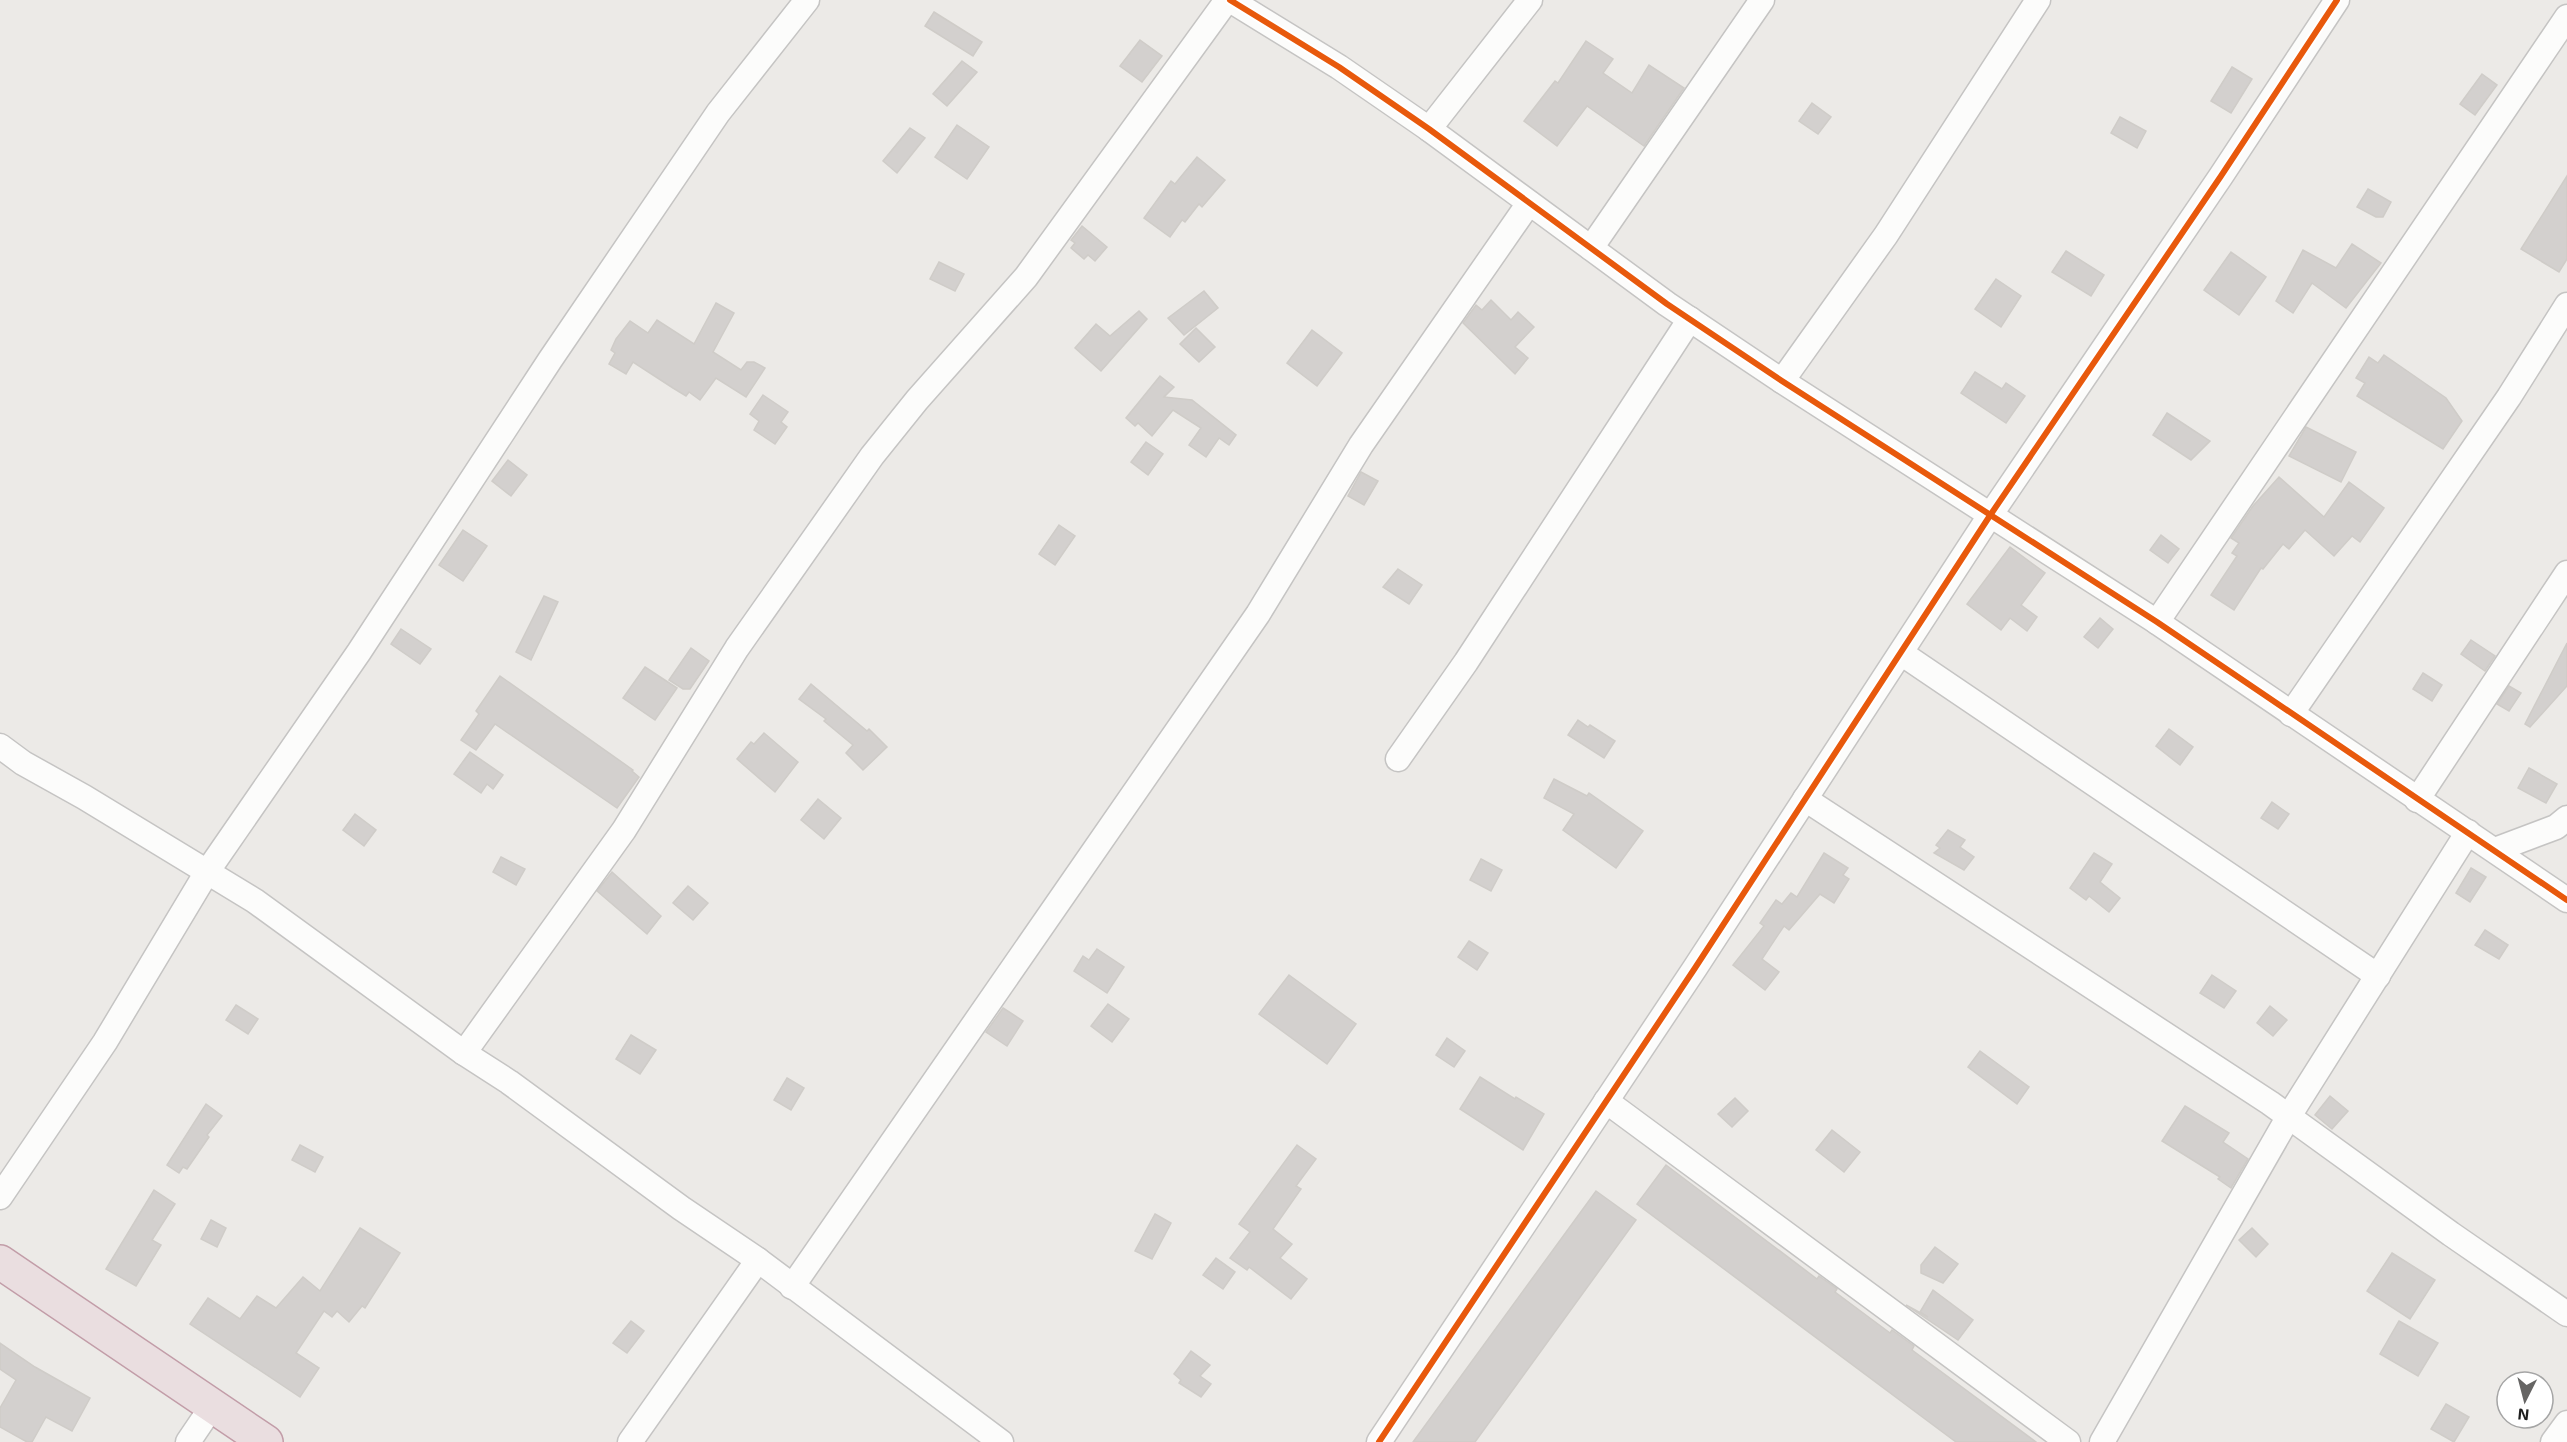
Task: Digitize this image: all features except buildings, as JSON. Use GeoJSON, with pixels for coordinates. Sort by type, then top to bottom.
{"type":"FeatureCollection","features":[{"type":"Feature","properties":{"kind":"highway"},"geometry":{"type":"LineString","coordinates":[[0,1262],[266,1442]]}},
{"type":"Feature","properties":{"kind":"street"},"geometry":{"type":"LineString","coordinates":[[0,1197],[105,1042],[207,872],[359,652],[550,360],[718,113],[807,0]]}},
{"type":"Feature","properties":{"kind":"street"},"geometry":{"type":"LineString","coordinates":[[464,1053],[624,830],[737,648],[872,456],[917,400],[1026,278],[1228,0],[1339,67],[1690,319],[1782,381],[2157,622],[2567,900]]}},
{"type":"Feature","properties":{"kind":"street"},"geometry":{"type":"LineString","coordinates":[[1428,129],[1530,0]]}},
{"type":"Feature","properties":{"kind":"street"},"geometry":{"type":"LineString","coordinates":[[1591,248],[1762,0]]}},
{"type":"Feature","properties":{"kind":"street"},"geometry":{"type":"LineString","coordinates":[[1782,381],[1886,235],[2038,0]]}},
{"type":"Feature","properties":{"kind":"street"},"geometry":{"type":"LineString","coordinates":[[1379,1442],[1991,514],[2221,176],[2337,0]]}},
{"type":"Feature","properties":{"kind":"street"},"geometry":{"type":"LineString","coordinates":[[2157,622],[2567,17]]}},
{"type":"Feature","properties":{"kind":"street"},"geometry":{"type":"LineString","coordinates":[[792,1287],[1258,614],[1361,445],[1530,203]]}},
{"type":"Feature","properties":{"kind":"street"},"geometry":{"type":"LineString","coordinates":[[2291,714],[2508,397],[2567,305]]}},
{"type":"Feature","properties":{"kind":"street"},"geometry":{"type":"LineString","coordinates":[[1398,759],[1466,662],[1690,319]]}},
{"type":"Feature","properties":{"kind":"street"},"geometry":{"type":"LineString","coordinates":[[2417,800],[2567,573]]}},
{"type":"Feature","properties":{"kind":"street"},"geometry":{"type":"LineString","coordinates":[[1900,653],[2378,976]]}},
{"type":"Feature","properties":{"kind":"street"},"geometry":{"type":"LineString","coordinates":[[0,746],[23,764],[84,797],[255,901],[681,1208],[758,1260],[1001,1442]]}},
{"type":"Feature","properties":{"kind":"street"},"geometry":{"type":"LineString","coordinates":[[1805,799],[2289,1116],[2451,1234],[2567,1314]]}},
{"type":"Feature","properties":{"kind":"street"},"geometry":{"type":"LineString","coordinates":[[2495,850],[2556,827],[2567,818]]}},
{"type":"Feature","properties":{"kind":"street"},"geometry":{"type":"LineString","coordinates":[[2102,1442],[2289,1116],[2468,832]]}},
{"type":"Feature","properties":{"kind":"street"},"geometry":{"type":"LineString","coordinates":[[1606,1101],[2068,1442]]}},
{"type":"Feature","properties":{"kind":"street"},"geometry":{"type":"LineString","coordinates":[[630,1442],[758,1260]]}},
{"type":"Feature","properties":{"kind":"street"},"geometry":{"type":"LineString","coordinates":[[188,1442],[213,1405]]}},
{"type":"Feature","properties":{"kind":"street"},"geometry":{"type":"LineString","coordinates":[[2553,1442],[2567,1423]]}},
{"type":"Feature","properties":{"kind":"cycle path"},"geometry":{"type":"LineString","coordinates":[[1230,0],[1339,67],[1429,129],[1667,304],[1782,381],[2157,622],[2567,900]]}},
{"type":"Feature","properties":{"kind":"cycle path"},"geometry":{"type":"LineString","coordinates":[[1379,1442],[1695,968],[1991,514],[2221,176],[2337,0]]}}]}
